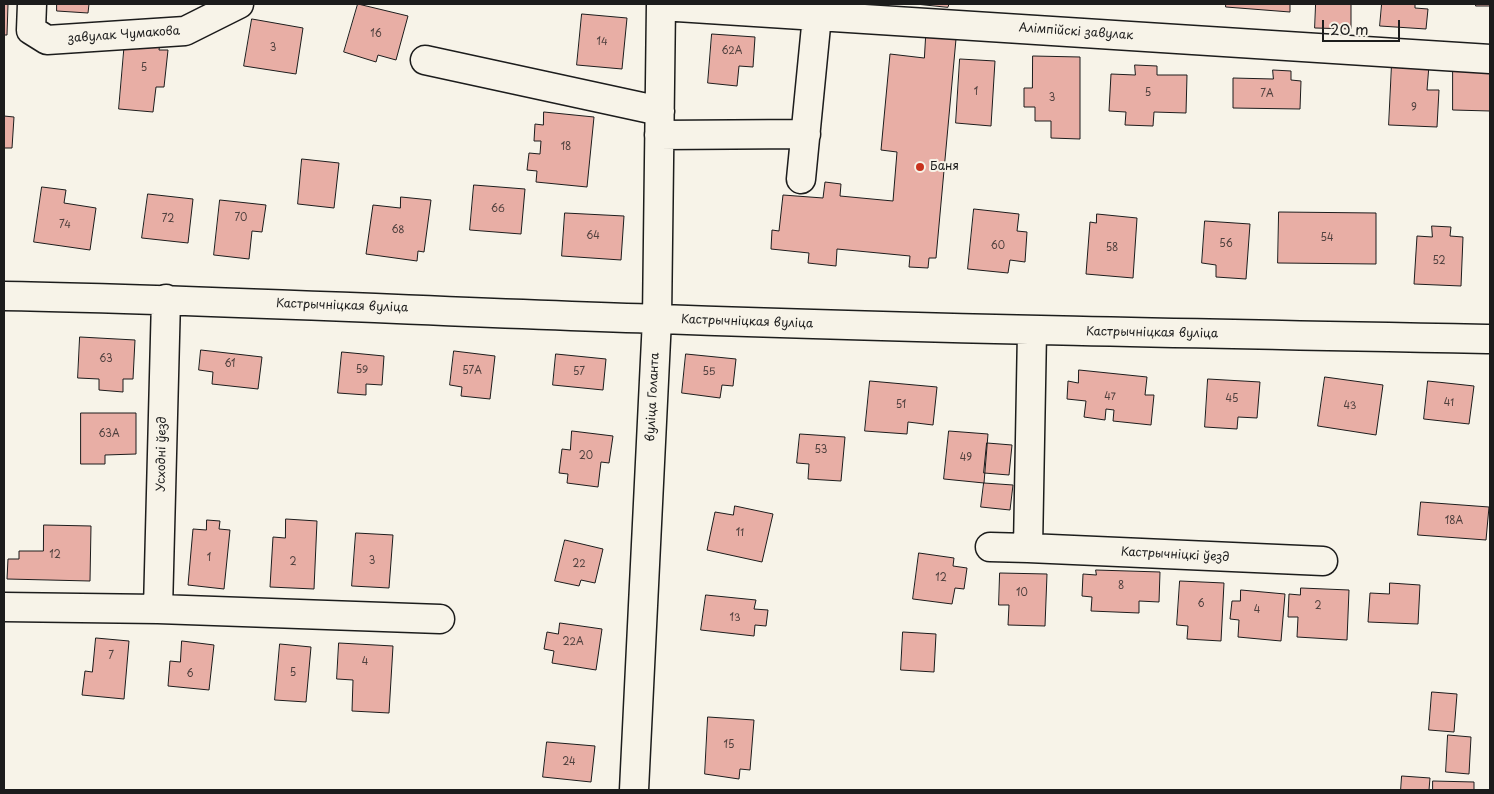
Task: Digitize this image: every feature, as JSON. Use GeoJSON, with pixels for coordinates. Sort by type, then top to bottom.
{"type":"FeatureCollection","features":[{"type":"Feature","properties":{"kind":"street","name":"завулак Чумакова"},"geometry":{"type":"LineString","coordinates":[[32,4],[31,30],[47,40],[184,31],[239,4]]}},
{"type":"Feature","properties":{"kind":"street","name":"Алімпійскі завулак"},"geometry":{"type":"LineString","coordinates":[[661,5],[1490,59]]}},
{"type":"Feature","properties":{"kind":"street","name":"вуліца Голанта"},"geometry":{"type":"LineString","coordinates":[[634,790],[657,319],[661,5]]}},
{"type":"Feature","properties":{"kind":"street"},"geometry":{"type":"LineString","coordinates":[[801,179],[817,16]]}},
{"type":"Feature","properties":{"kind":"street"},"geometry":{"type":"LineString","coordinates":[[425,60],[660,123],[806,134]]}},
{"type":"Feature","properties":{"kind":"street","name":"Кастрычніцкая вуліца"},"geometry":{"type":"LineString","coordinates":[[4,296],[166,299],[657,319],[1032,331],[1490,339]]}},
{"type":"Feature","properties":{"kind":"street","name":"Усходні ўезд"},"geometry":{"type":"LineString","coordinates":[[158,609],[166,299]]}},
{"type":"Feature","properties":{"kind":"street"},"geometry":{"type":"LineString","coordinates":[[1028,548],[1032,331]]}},
{"type":"Feature","properties":{"kind":"street","name":"Кастрычніцкі ўезд"},"geometry":{"type":"LineString","coordinates":[[990,547],[1323,562]]}},
{"type":"Feature","properties":{"kind":"street"},"geometry":{"type":"LineString","coordinates":[[4,607],[158,609],[440,619]]}},
{"type":"Feature","properties":{"kind":"building"},"geometry":{"type":"Polygon","coordinates":[[[4,4],[8,4],[7,35],[4,35],[4,4]]]}},
{"type":"Feature","properties":{"kind":"building"},"geometry":{"type":"Polygon","coordinates":[[[57,4],[89,4],[88,13],[57,11],[57,4]]]}},
{"type":"Feature","properties":{"kind":"building"},"geometry":{"type":"Polygon","coordinates":[[[358,4],[408,16],[396,60],[378,55],[376,62],[344,52],[358,4]]]}},
{"type":"Feature","properties":{"kind":"building"},"geometry":{"type":"Polygon","coordinates":[[[842,4],[884,4],[884,9],[842,6],[842,4]]]}},
{"type":"Feature","properties":{"kind":"building"},"geometry":{"type":"Polygon","coordinates":[[[916,4],[949,4],[948,7],[916,4]]]}},
{"type":"Feature","properties":{"kind":"building"},"geometry":{"type":"Polygon","coordinates":[[[1226,4],[1290,4],[1290,12],[1226,7],[1226,4]]]}},
{"type":"Feature","properties":{"kind":"building"},"geometry":{"type":"Polygon","coordinates":[[[1316,4],[1351,4],[1351,29],[1315,28],[1316,4]]]}},
{"type":"Feature","properties":{"kind":"building"},"geometry":{"type":"Polygon","coordinates":[[[1382,4],[1415,4],[1415,8],[1428,9],[1426,29],[1380,26],[1382,4]]]}},
{"type":"Feature","properties":{"kind":"building"},"geometry":{"type":"Polygon","coordinates":[[[1476,4],[1490,4],[1490,6],[1476,6],[1476,4]]]}},
{"type":"Feature","properties":{"kind":"building"},"geometry":{"type":"Polygon","coordinates":[[[582,14],[627,18],[622,69],[577,65],[582,14]]]}},
{"type":"Feature","properties":{"kind":"building"},"geometry":{"type":"Polygon","coordinates":[[[252,19],[303,28],[296,74],[244,66],[252,19]]]}},
{"type":"Feature","properties":{"kind":"building"},"geometry":{"type":"Polygon","coordinates":[[[712,34],[755,37],[753,67],[739,66],[737,86],[708,83],[712,34]]]}},
{"type":"Feature","properties":{"kind":"building","name":"Баня"},"geometry":{"type":"Polygon","coordinates":[[[926,37],[956,39],[936,258],[929,258],[928,268],[909,267],[910,256],[837,249],[836,266],[808,263],[809,253],[771,249],[772,230],[779,231],[783,195],[823,198],[825,182],[841,184],[840,196],[893,201],[897,152],[881,150],[890,54],[924,58],[926,37]]]}},
{"type":"Feature","properties":{"kind":"building"},"geometry":{"type":"Polygon","coordinates":[[[125,40],[160,43],[159,50],[168,50],[164,87],[156,87],[153,112],[119,109],[125,40]]]}},
{"type":"Feature","properties":{"kind":"building"},"geometry":{"type":"Polygon","coordinates":[[[1033,56],[1080,57],[1080,139],[1051,138],[1051,121],[1035,121],[1035,107],[1024,107],[1024,88],[1032,88],[1033,56]]]}},
{"type":"Feature","properties":{"kind":"building"},"geometry":{"type":"Polygon","coordinates":[[[960,59],[995,61],[991,126],[956,123],[960,59]]]}},
{"type":"Feature","properties":{"kind":"building"},"geometry":{"type":"Polygon","coordinates":[[[1392,63],[1429,65],[1427,90],[1439,90],[1437,127],[1389,125],[1392,63]]]}},
{"type":"Feature","properties":{"kind":"building"},"geometry":{"type":"Polygon","coordinates":[[[1135,65],[1157,66],[1157,75],[1187,75],[1186,113],[1154,112],[1153,126],[1125,125],[1126,112],[1109,111],[1111,74],[1135,75],[1135,65]]]}},
{"type":"Feature","properties":{"kind":"building"},"geometry":{"type":"Polygon","coordinates":[[[1273,70],[1291,71],[1291,80],[1301,81],[1300,109],[1233,108],[1233,78],[1273,79],[1273,70]]]}},
{"type":"Feature","properties":{"kind":"building"},"geometry":{"type":"Polygon","coordinates":[[[1453,70],[1490,71],[1490,111],[1453,110],[1453,70]]]}},
{"type":"Feature","properties":{"kind":"building"},"geometry":{"type":"Polygon","coordinates":[[[544,112],[594,117],[587,187],[536,182],[537,171],[527,170],[529,153],[540,154],[541,141],[534,141],[535,124],[543,125],[544,112]]]}},
{"type":"Feature","properties":{"kind":"building"},"geometry":{"type":"Polygon","coordinates":[[[4,116],[14,117],[12,148],[4,148],[4,116]]]}},
{"type":"Feature","properties":{"kind":"building"},"geometry":{"type":"Polygon","coordinates":[[[302,159],[339,163],[334,208],[298,204],[302,159]]]}},
{"type":"Feature","properties":{"kind":"building"},"geometry":{"type":"Polygon","coordinates":[[[474,185],[525,189],[521,234],[470,230],[474,185]]]}},
{"type":"Feature","properties":{"kind":"building"},"geometry":{"type":"Polygon","coordinates":[[[42,187],[66,190],[64,203],[96,208],[90,250],[34,242],[42,187]]]}},
{"type":"Feature","properties":{"kind":"building"},"geometry":{"type":"Polygon","coordinates":[[[148,194],[193,199],[188,243],[142,238],[148,194]]]}},
{"type":"Feature","properties":{"kind":"building"},"geometry":{"type":"Polygon","coordinates":[[[401,197],[431,200],[424,252],[418,251],[417,261],[366,254],[373,205],[400,208],[401,197]]]}},
{"type":"Feature","properties":{"kind":"building"},"geometry":{"type":"Polygon","coordinates":[[[220,200],[266,205],[262,232],[252,231],[249,259],[214,255],[220,200]]]}},
{"type":"Feature","properties":{"kind":"building"},"geometry":{"type":"Polygon","coordinates":[[[974,209],[1019,214],[1017,231],[1027,232],[1025,262],[1010,260],[1008,273],[968,269],[974,209]]]}},
{"type":"Feature","properties":{"kind":"building"},"geometry":{"type":"Polygon","coordinates":[[[1279,212],[1376,213],[1376,264],[1278,263],[1279,212]]]}},
{"type":"Feature","properties":{"kind":"building"},"geometry":{"type":"Polygon","coordinates":[[[565,213],[624,216],[621,260],[562,256],[565,213]]]}},
{"type":"Feature","properties":{"kind":"building"},"geometry":{"type":"Polygon","coordinates":[[[1097,214],[1137,218],[1133,278],[1086,274],[1090,222],[1096,223],[1097,214]]]}},
{"type":"Feature","properties":{"kind":"building"},"geometry":{"type":"Polygon","coordinates":[[[1205,221],[1250,224],[1246,279],[1216,277],[1216,265],[1202,263],[1205,221]]]}},
{"type":"Feature","properties":{"kind":"building"},"geometry":{"type":"Polygon","coordinates":[[[1432,226],[1451,227],[1450,236],[1463,237],[1461,286],[1414,284],[1417,236],[1432,237],[1432,226]]]}},
{"type":"Feature","properties":{"kind":"building"},"geometry":{"type":"Polygon","coordinates":[[[80,337],[135,340],[133,379],[123,379],[123,392],[99,390],[99,379],[78,378],[80,337]]]}},
{"type":"Feature","properties":{"kind":"building"},"geometry":{"type":"Polygon","coordinates":[[[201,350],[262,357],[258,389],[212,384],[213,372],[199,370],[201,350]]]}},
{"type":"Feature","properties":{"kind":"building"},"geometry":{"type":"Polygon","coordinates":[[[454,351],[495,356],[490,399],[461,396],[462,387],[450,385],[454,351]]]}},
{"type":"Feature","properties":{"kind":"building"},"geometry":{"type":"Polygon","coordinates":[[[342,352],[384,356],[382,385],[366,384],[366,395],[338,393],[342,352]]]}},
{"type":"Feature","properties":{"kind":"building"},"geometry":{"type":"Polygon","coordinates":[[[556,354],[606,359],[603,390],[553,385],[556,354]]]}},
{"type":"Feature","properties":{"kind":"building"},"geometry":{"type":"Polygon","coordinates":[[[686,354],[736,359],[733,386],[722,385],[720,398],[682,393],[686,354]]]}},
{"type":"Feature","properties":{"kind":"building"},"geometry":{"type":"Polygon","coordinates":[[[1079,370],[1147,377],[1145,395],[1154,395],[1151,425],[1113,421],[1114,410],[1106,409],[1105,420],[1084,417],[1086,401],[1067,399],[1068,381],[1078,383],[1079,370]]]}},
{"type":"Feature","properties":{"kind":"building"},"geometry":{"type":"Polygon","coordinates":[[[1325,377],[1383,385],[1376,435],[1318,426],[1325,377]]]}},
{"type":"Feature","properties":{"kind":"building"},"geometry":{"type":"Polygon","coordinates":[[[1208,379],[1260,382],[1257,418],[1238,417],[1237,429],[1205,427],[1208,379]]]}},
{"type":"Feature","properties":{"kind":"building"},"geometry":{"type":"Polygon","coordinates":[[[870,381],[937,387],[933,425],[908,422],[907,434],[865,431],[870,381]]]}},
{"type":"Feature","properties":{"kind":"building"},"geometry":{"type":"Polygon","coordinates":[[[1428,381],[1474,386],[1469,424],[1424,419],[1428,381]]]}},
{"type":"Feature","properties":{"kind":"building"},"geometry":{"type":"Polygon","coordinates":[[[81,413],[136,413],[136,454],[105,455],[105,464],[81,464],[81,413]]]}},
{"type":"Feature","properties":{"kind":"building"},"geometry":{"type":"Polygon","coordinates":[[[572,431],[613,436],[609,463],[601,462],[598,487],[567,483],[568,474],[559,473],[562,449],[570,450],[572,431]]]}},
{"type":"Feature","properties":{"kind":"building"},"geometry":{"type":"Polygon","coordinates":[[[949,431],[988,434],[984,483],[944,479],[949,431]]]}},
{"type":"Feature","properties":{"kind":"building"},"geometry":{"type":"Polygon","coordinates":[[[800,434],[845,437],[841,481],[808,479],[809,464],[797,463],[800,434]]]}},
{"type":"Feature","properties":{"kind":"building"},"geometry":{"type":"Polygon","coordinates":[[[987,443],[1012,445],[1009,475],[984,473],[987,443]]]}},
{"type":"Feature","properties":{"kind":"building"},"geometry":{"type":"Polygon","coordinates":[[[984,483],[1013,485],[1010,510],[981,507],[984,483]]]}},
{"type":"Feature","properties":{"kind":"building"},"geometry":{"type":"Polygon","coordinates":[[[1421,502],[1489,507],[1486,540],[1418,535],[1421,502]]]}},
{"type":"Feature","properties":{"kind":"building"},"geometry":{"type":"Polygon","coordinates":[[[735,506],[773,514],[762,562],[707,550],[715,512],[733,515],[735,506]]]}},
{"type":"Feature","properties":{"kind":"building"},"geometry":{"type":"Polygon","coordinates":[[[286,519],[317,521],[314,589],[270,587],[273,537],[285,538],[286,519]]]}},
{"type":"Feature","properties":{"kind":"building"},"geometry":{"type":"Polygon","coordinates":[[[207,520],[220,521],[219,529],[230,530],[224,589],[188,585],[193,529],[206,530],[207,520]]]}},
{"type":"Feature","properties":{"kind":"building"},"geometry":{"type":"Polygon","coordinates":[[[44,525],[91,526],[90,581],[7,579],[8,559],[19,559],[19,551],[43,551],[44,525]]]}},
{"type":"Feature","properties":{"kind":"building"},"geometry":{"type":"Polygon","coordinates":[[[356,533],[393,535],[389,588],[352,586],[356,533]]]}},
{"type":"Feature","properties":{"kind":"building"},"geometry":{"type":"Polygon","coordinates":[[[565,540],[603,549],[595,583],[581,580],[579,586],[555,581],[565,540]]]}},
{"type":"Feature","properties":{"kind":"building"},"geometry":{"type":"Polygon","coordinates":[[[919,553],[954,558],[953,566],[967,568],[964,589],[955,588],[952,604],[913,599],[919,553]]]}},
{"type":"Feature","properties":{"kind":"building"},"geometry":{"type":"Polygon","coordinates":[[[1096,570],[1160,572],[1159,602],[1139,601],[1139,613],[1091,611],[1092,597],[1082,596],[1083,574],[1096,575],[1096,570]]]}},
{"type":"Feature","properties":{"kind":"building"},"geometry":{"type":"Polygon","coordinates":[[[1000,573],[1047,574],[1045,626],[1008,625],[1009,605],[999,605],[1000,573]]]}},
{"type":"Feature","properties":{"kind":"building"},"geometry":{"type":"Polygon","coordinates":[[[1180,581],[1224,583],[1221,641],[1187,639],[1188,626],[1177,625],[1180,581]]]}},
{"type":"Feature","properties":{"kind":"building"},"geometry":{"type":"Polygon","coordinates":[[[1390,583],[1420,585],[1418,624],[1368,622],[1370,593],[1389,594],[1390,583]]]}},
{"type":"Feature","properties":{"kind":"building"},"geometry":{"type":"Polygon","coordinates":[[[1301,588],[1349,590],[1347,640],[1297,637],[1298,617],[1288,617],[1289,594],[1300,595],[1301,588]]]}},
{"type":"Feature","properties":{"kind":"building"},"geometry":{"type":"Polygon","coordinates":[[[1241,590],[1285,594],[1281,641],[1238,637],[1239,620],[1230,619],[1232,601],[1240,601],[1241,590]]]}},
{"type":"Feature","properties":{"kind":"building"},"geometry":{"type":"Polygon","coordinates":[[[706,595],[756,600],[754,609],[768,610],[766,626],[755,625],[754,636],[701,630],[706,595]]]}},
{"type":"Feature","properties":{"kind":"building"},"geometry":{"type":"Polygon","coordinates":[[[560,623],[602,629],[596,670],[552,663],[554,651],[544,649],[547,632],[558,634],[560,623]]]}},
{"type":"Feature","properties":{"kind":"building"},"geometry":{"type":"Polygon","coordinates":[[[903,632],[936,634],[934,672],[901,670],[903,632]]]}},
{"type":"Feature","properties":{"kind":"building"},"geometry":{"type":"Polygon","coordinates":[[[96,638],[129,641],[124,699],[82,695],[85,671],[92,672],[96,638]]]}},
{"type":"Feature","properties":{"kind":"building"},"geometry":{"type":"Polygon","coordinates":[[[182,641],[214,645],[209,690],[168,686],[170,661],[180,662],[182,641]]]}},
{"type":"Feature","properties":{"kind":"building"},"geometry":{"type":"Polygon","coordinates":[[[339,643],[393,646],[389,713],[352,711],[353,680],[337,679],[339,643]]]}},
{"type":"Feature","properties":{"kind":"building"},"geometry":{"type":"Polygon","coordinates":[[[280,644],[311,647],[306,702],[275,700],[280,644]]]}},
{"type":"Feature","properties":{"kind":"building"},"geometry":{"type":"Polygon","coordinates":[[[1432,692],[1457,694],[1454,732],[1429,730],[1432,692]]]}},
{"type":"Feature","properties":{"kind":"building"},"geometry":{"type":"Polygon","coordinates":[[[708,717],[754,720],[750,770],[740,769],[739,779],[705,774],[708,717]]]}},
{"type":"Feature","properties":{"kind":"building"},"geometry":{"type":"Polygon","coordinates":[[[1448,735],[1471,737],[1469,774],[1446,772],[1448,735]]]}},
{"type":"Feature","properties":{"kind":"building"},"geometry":{"type":"Polygon","coordinates":[[[547,742],[595,746],[591,782],[543,777],[547,742]]]}},
{"type":"Feature","properties":{"kind":"building"},"geometry":{"type":"Polygon","coordinates":[[[1402,776],[1430,778],[1429,790],[1401,790],[1402,776]]]}},
{"type":"Feature","properties":{"kind":"building"},"geometry":{"type":"Polygon","coordinates":[[[1433,781],[1474,782],[1474,790],[1433,790],[1433,781]]]}},
{"type":"Feature","properties":{"kind":"place","name":"Баня"},"geometry":{"type":"Point","coordinates":[920,167]}}]}
